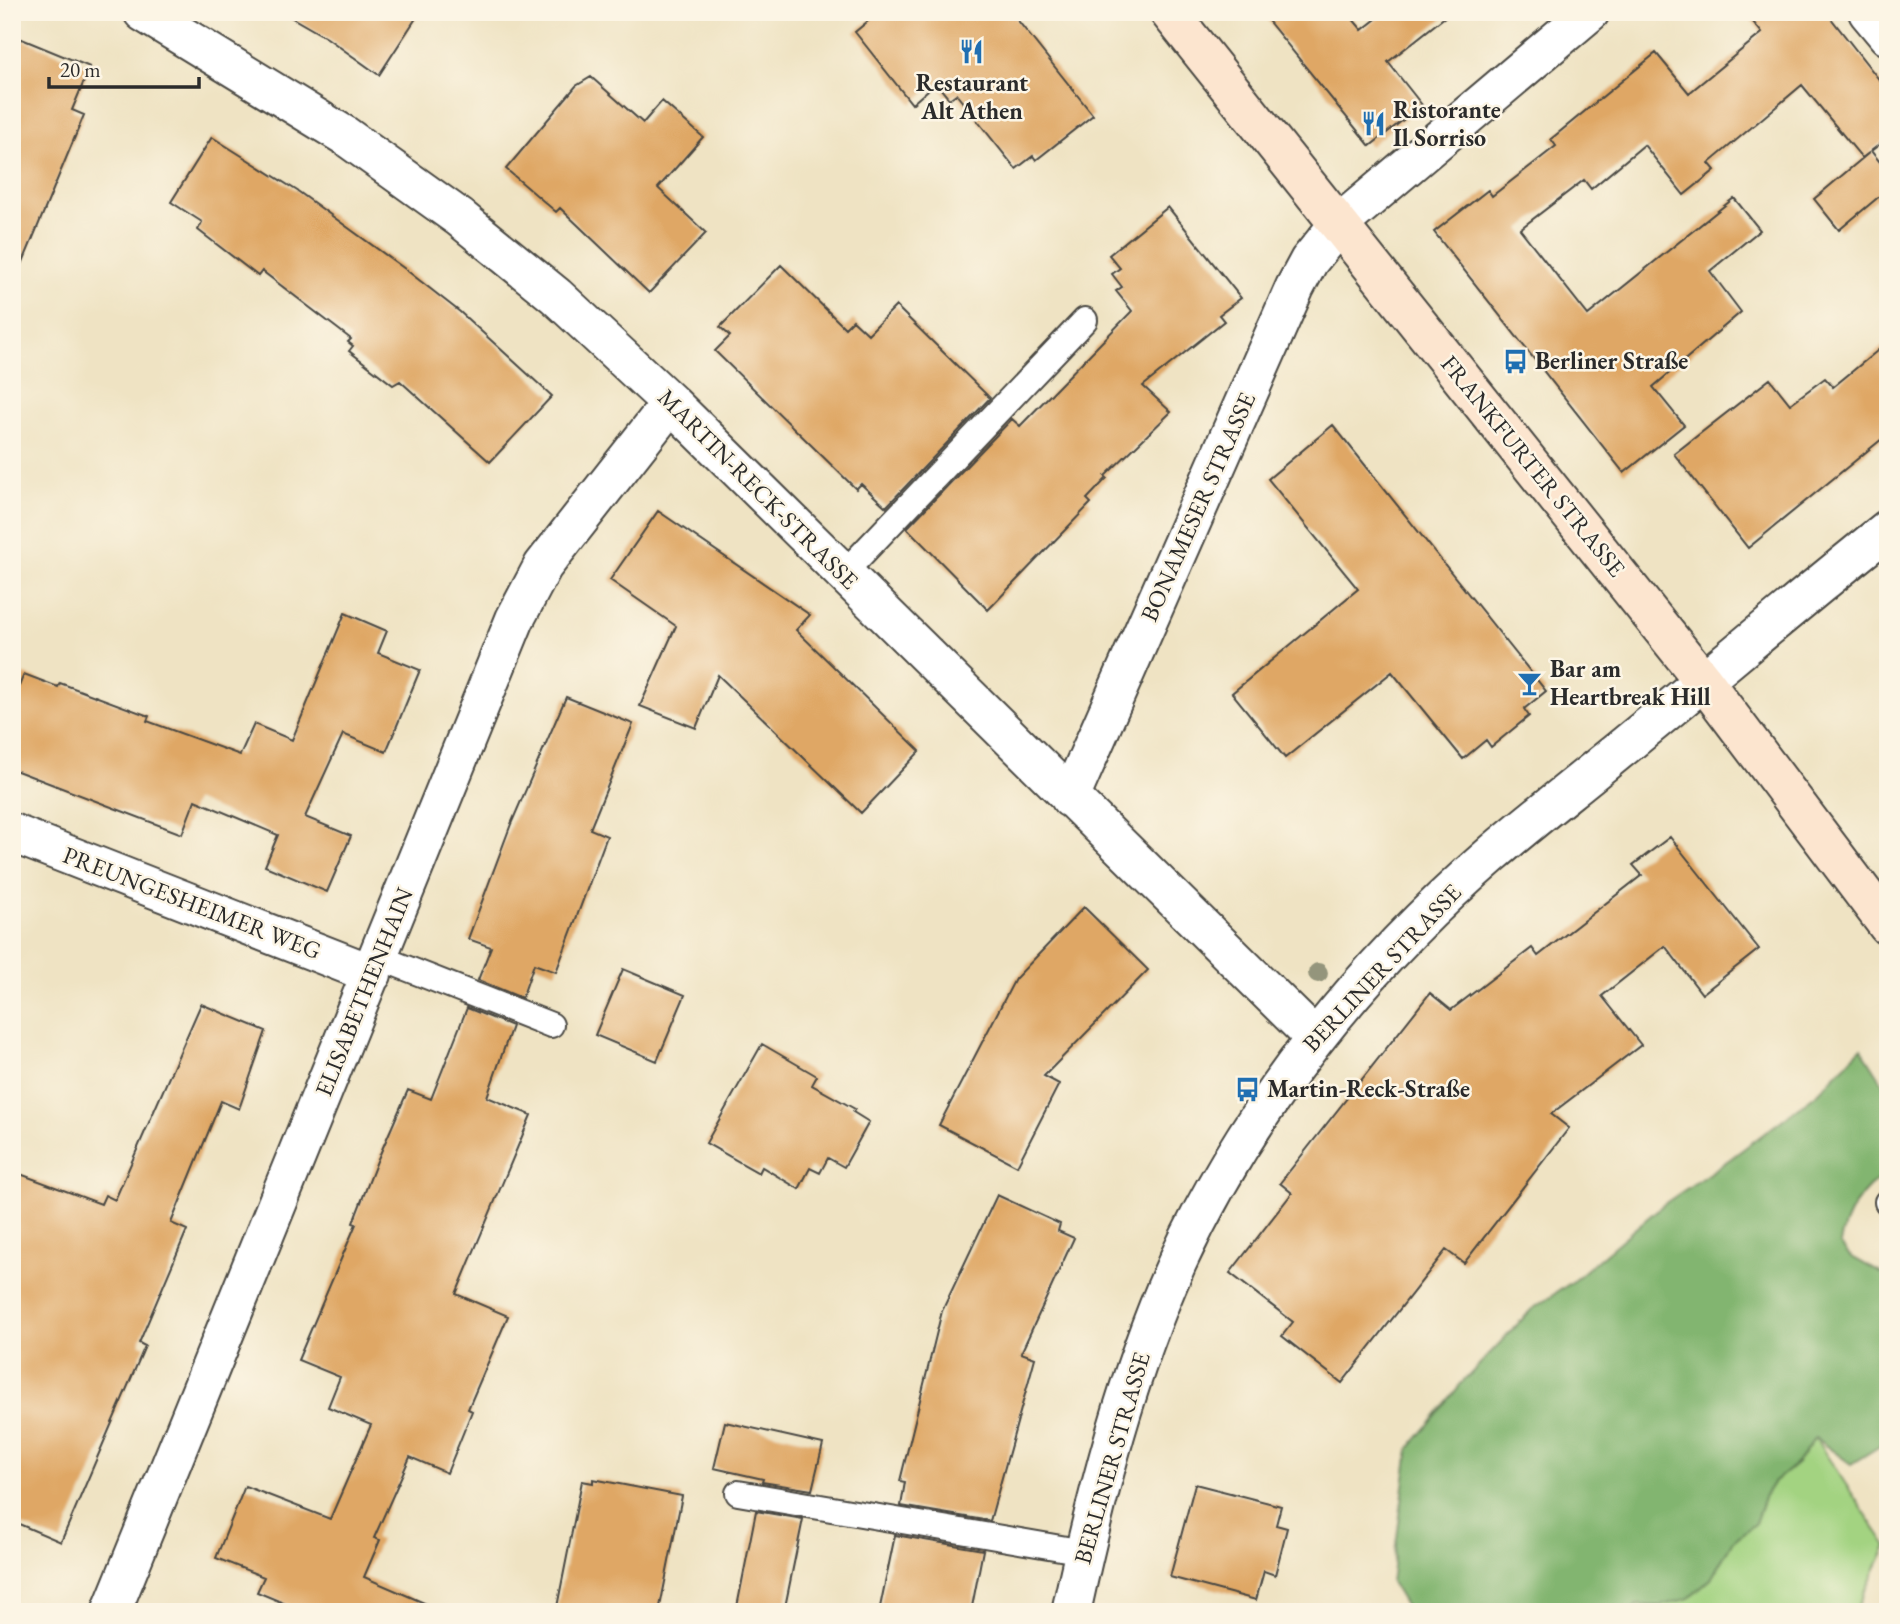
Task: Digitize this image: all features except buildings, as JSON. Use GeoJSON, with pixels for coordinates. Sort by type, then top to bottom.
{"type":"FeatureCollection","features":[{"type":"Feature","properties":{"kind":"main road","name":"FRANKFURTER STRASSE"},"geometry":{"type":"LineString","coordinates":[[1169,12],[1702,679],[1888,926]]}},
{"type":"Feature","properties":{"kind":"street","name":"MARTIN-RECK-STRASSE"},"geometry":{"type":"LineString","coordinates":[[143,12],[283,95],[401,175],[521,266],[610,344],[671,403],[1315,1038]]}},
{"type":"Feature","properties":{"kind":"street","name":"BONAMESER STRASSE"},"geometry":{"type":"LineString","coordinates":[[1070,798],[1295,287],[1309,261],[1339,224],[1590,12]]}},
{"type":"Feature","properties":{"kind":"street"},"geometry":{"type":"LineString","coordinates":[[1868,12],[1888,36]]}},
{"type":"Feature","properties":{"kind":"street","name":"ELISABETHENHAIN"},"geometry":{"type":"LineString","coordinates":[[111,1612],[530,588],[560,543],[671,403]]}},
{"type":"Feature","properties":{"kind":"street","name":"BERLINER STRASSE"},"geometry":{"type":"LineString","coordinates":[[1071,1612],[1084,1552],[1132,1381],[1177,1263],[1235,1157],[1279,1086],[1315,1038],[1411,933],[1491,854],[1888,528]]}},
{"type":"Feature","properties":{"kind":"street","name":"PREUNGESHEIMER WEG"},"geometry":{"type":"LineString","coordinates":[[12,833],[375,965]]}},
{"type":"Feature","properties":{"kind":"lane"},"geometry":{"type":"LineString","coordinates":[[843,574],[1085,320]]}},
{"type":"Feature","properties":{"kind":"lane"},"geometry":{"type":"LineString","coordinates":[[375,965],[551,1025]]}},
{"type":"Feature","properties":{"kind":"lane"},"geometry":{"type":"LineString","coordinates":[[738,1493],[1084,1552]]}},
{"type":"Feature","properties":{"kind":"green space"},"geometry":{"type":"Polygon","coordinates":[[[1861,1048],[1888,1091],[1888,1174],[1862,1194],[1850,1213],[1840,1244],[1850,1256],[1888,1277],[1888,1441],[1851,1464],[1815,1438],[1797,1463],[1773,1483],[1764,1497],[1755,1523],[1732,1542],[1711,1579],[1689,1598],[1661,1606],[1636,1605],[1632,1612],[1409,1612],[1391,1582],[1409,1449],[1460,1385],[1531,1310],[1572,1282],[1664,1204],[1818,1093],[1861,1048]]]}},
{"type":"Feature","properties":{"kind":"green space"},"geometry":{"type":"Polygon","coordinates":[[[1815,1438],[1887,1546],[1855,1612],[1632,1612],[1636,1605],[1661,1606],[1711,1579],[1732,1542],[1755,1523],[1764,1497],[1773,1483],[1797,1463],[1815,1438]]]}},
{"type":"Feature","properties":{"kind":"place","name":"Restaurant Alt Athen"},"geometry":{"type":"Point","coordinates":[972,52]}},
{"type":"Feature","properties":{"kind":"place","name":"Ristorante Il Sorriso"},"geometry":{"type":"Point","coordinates":[1373,124]}},
{"type":"Feature","properties":{"kind":"place","name":"Berliner Straße"},"geometry":{"type":"Point","coordinates":[1515,361]}},
{"type":"Feature","properties":{"kind":"place","name":"Bar am Heartbreak Hill"},"geometry":{"type":"Point","coordinates":[1530,683]}},
{"type":"Feature","properties":{"kind":"place","name":"Martin-Reck-Straße"},"geometry":{"type":"Point","coordinates":[1247,1089]}}]}
